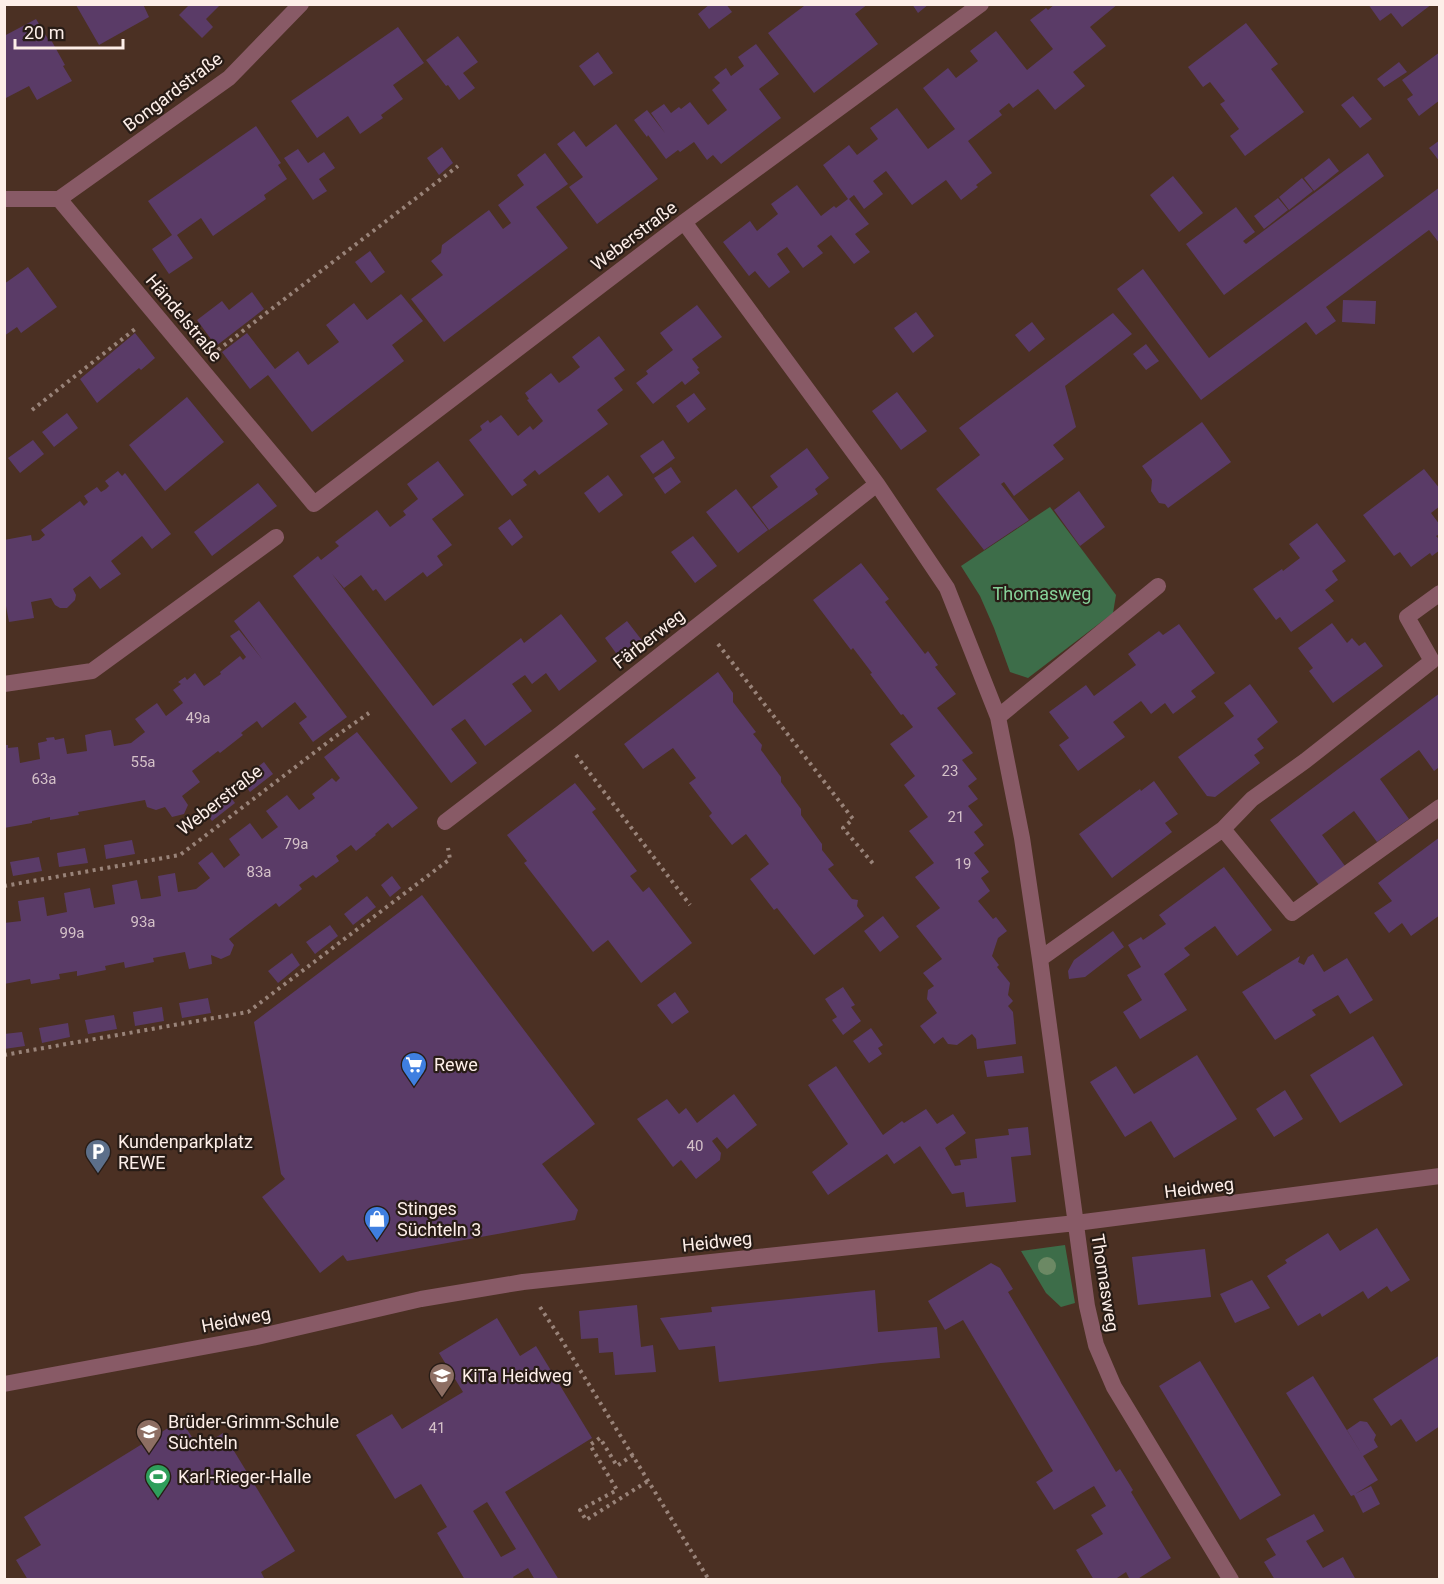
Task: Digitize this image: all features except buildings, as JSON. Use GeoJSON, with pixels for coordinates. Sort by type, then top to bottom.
{"type":"FeatureCollection","features":[{"type":"Feature","properties":{"kind":"street","name":"Bongardstraße"},"geometry":{"type":"LineString","coordinates":[[59,200],[229,78],[301,4]]}},
{"type":"Feature","properties":{"kind":"street","name":"Weberstraße"},"geometry":{"type":"LineString","coordinates":[[314,504],[684,222],[981,4]]}},
{"type":"Feature","properties":{"kind":"street"},"geometry":{"type":"LineString","coordinates":[[4,199],[59,200]]}},
{"type":"Feature","properties":{"kind":"street","name":"Händelstraße"},"geometry":{"type":"LineString","coordinates":[[59,200],[314,504]]}},
{"type":"Feature","properties":{"kind":"street","name":"Thomasweg"},"geometry":{"type":"LineString","coordinates":[[684,222],[876,484],[947,588],[998,717],[1022,838],[1087,1306],[1096,1346],[1114,1387],[1231,1580]]}},
{"type":"Feature","properties":{"kind":"street","name":"Färberweg"},"geometry":{"type":"LineString","coordinates":[[444,822],[560,734],[876,484]]}},
{"type":"Feature","properties":{"kind":"street"},"geometry":{"type":"LineString","coordinates":[[4,684],[92,671],[276,537]]}},
{"type":"Feature","properties":{"kind":"street"},"geometry":{"type":"LineString","coordinates":[[998,717],[1158,586]]}},
{"type":"Feature","properties":{"kind":"street"},"geometry":{"type":"LineString","coordinates":[[1040,959],[1223,829],[1252,799],[1305,761],[1432,661],[1407,617],[1440,593]]}},
{"type":"Feature","properties":{"kind":"street"},"geometry":{"type":"LineString","coordinates":[[1223,829],[1292,913],[1440,807]]}},
{"type":"Feature","properties":{"kind":"street","name":"Heidweg"},"geometry":{"type":"LineString","coordinates":[[4,1384],[257,1337],[421,1299],[522,1282],[1076,1224],[1440,1176]]}},
{"type":"Feature","properties":{"kind":"path"},"geometry":{"type":"LineString","coordinates":[[198,365],[458,166]]}},
{"type":"Feature","properties":{"kind":"path"},"geometry":{"type":"LineString","coordinates":[[32,410],[155,314]]}},
{"type":"Feature","properties":{"kind":"path"},"geometry":{"type":"LineString","coordinates":[[701,623],[853,819],[843,828],[875,866]]}},
{"type":"Feature","properties":{"kind":"path","name":"Weberstraße"},"geometry":{"type":"LineString","coordinates":[[4,886],[180,855],[369,712]]}},
{"type":"Feature","properties":{"kind":"path"},"geometry":{"type":"LineString","coordinates":[[560,734],[690,905]]}},
{"type":"Feature","properties":{"kind":"path"},"geometry":{"type":"LineString","coordinates":[[4,1054],[248,1012],[450,859],[444,822]]}},
{"type":"Feature","properties":{"kind":"path"},"geometry":{"type":"LineString","coordinates":[[522,1282],[561,1339],[709,1580]]}},
{"type":"Feature","properties":{"kind":"path"},"geometry":{"type":"LineString","coordinates":[[633,1455],[617,1466],[600,1438],[590,1445],[617,1490],[580,1510],[586,1520],[648,1481]]}},
{"type":"Feature","properties":{"kind":"green space","name":"Thomasweg"},"geometry":{"type":"Polygon","coordinates":[[[1050,507],[1116,595],[1113,613],[1028,678],[1010,672],[980,596],[961,566],[1050,507]]]}},
{"type":"Feature","properties":{"kind":"green space"},"geometry":{"type":"Polygon","coordinates":[[[1065,1245],[1075,1303],[1061,1307],[1046,1293],[1021,1251],[1065,1245]]]}},
{"type":"Feature","properties":{"kind":"place","name":"Rewe"},"geometry":{"type":"Point","coordinates":[414,1088]}},
{"type":"Feature","properties":{"kind":"place","name":"Kundenparkplatz REWE"},"geometry":{"type":"Point","coordinates":[98,1175]}},
{"type":"Feature","properties":{"kind":"place","name":"Stinges Süchteln 3"},"geometry":{"type":"Point","coordinates":[377,1242]}},
{"type":"Feature","properties":{"kind":"place","name":"KiTa Heidweg"},"geometry":{"type":"Point","coordinates":[442,1399]}},
{"type":"Feature","properties":{"kind":"place","name":"Brüder-Grimm-Schule Süchteln"},"geometry":{"type":"Point","coordinates":[149,1455]}},
{"type":"Feature","properties":{"kind":"place","name":"Karl-Rieger-Halle"},"geometry":{"type":"Point","coordinates":[158,1500]}}]}
